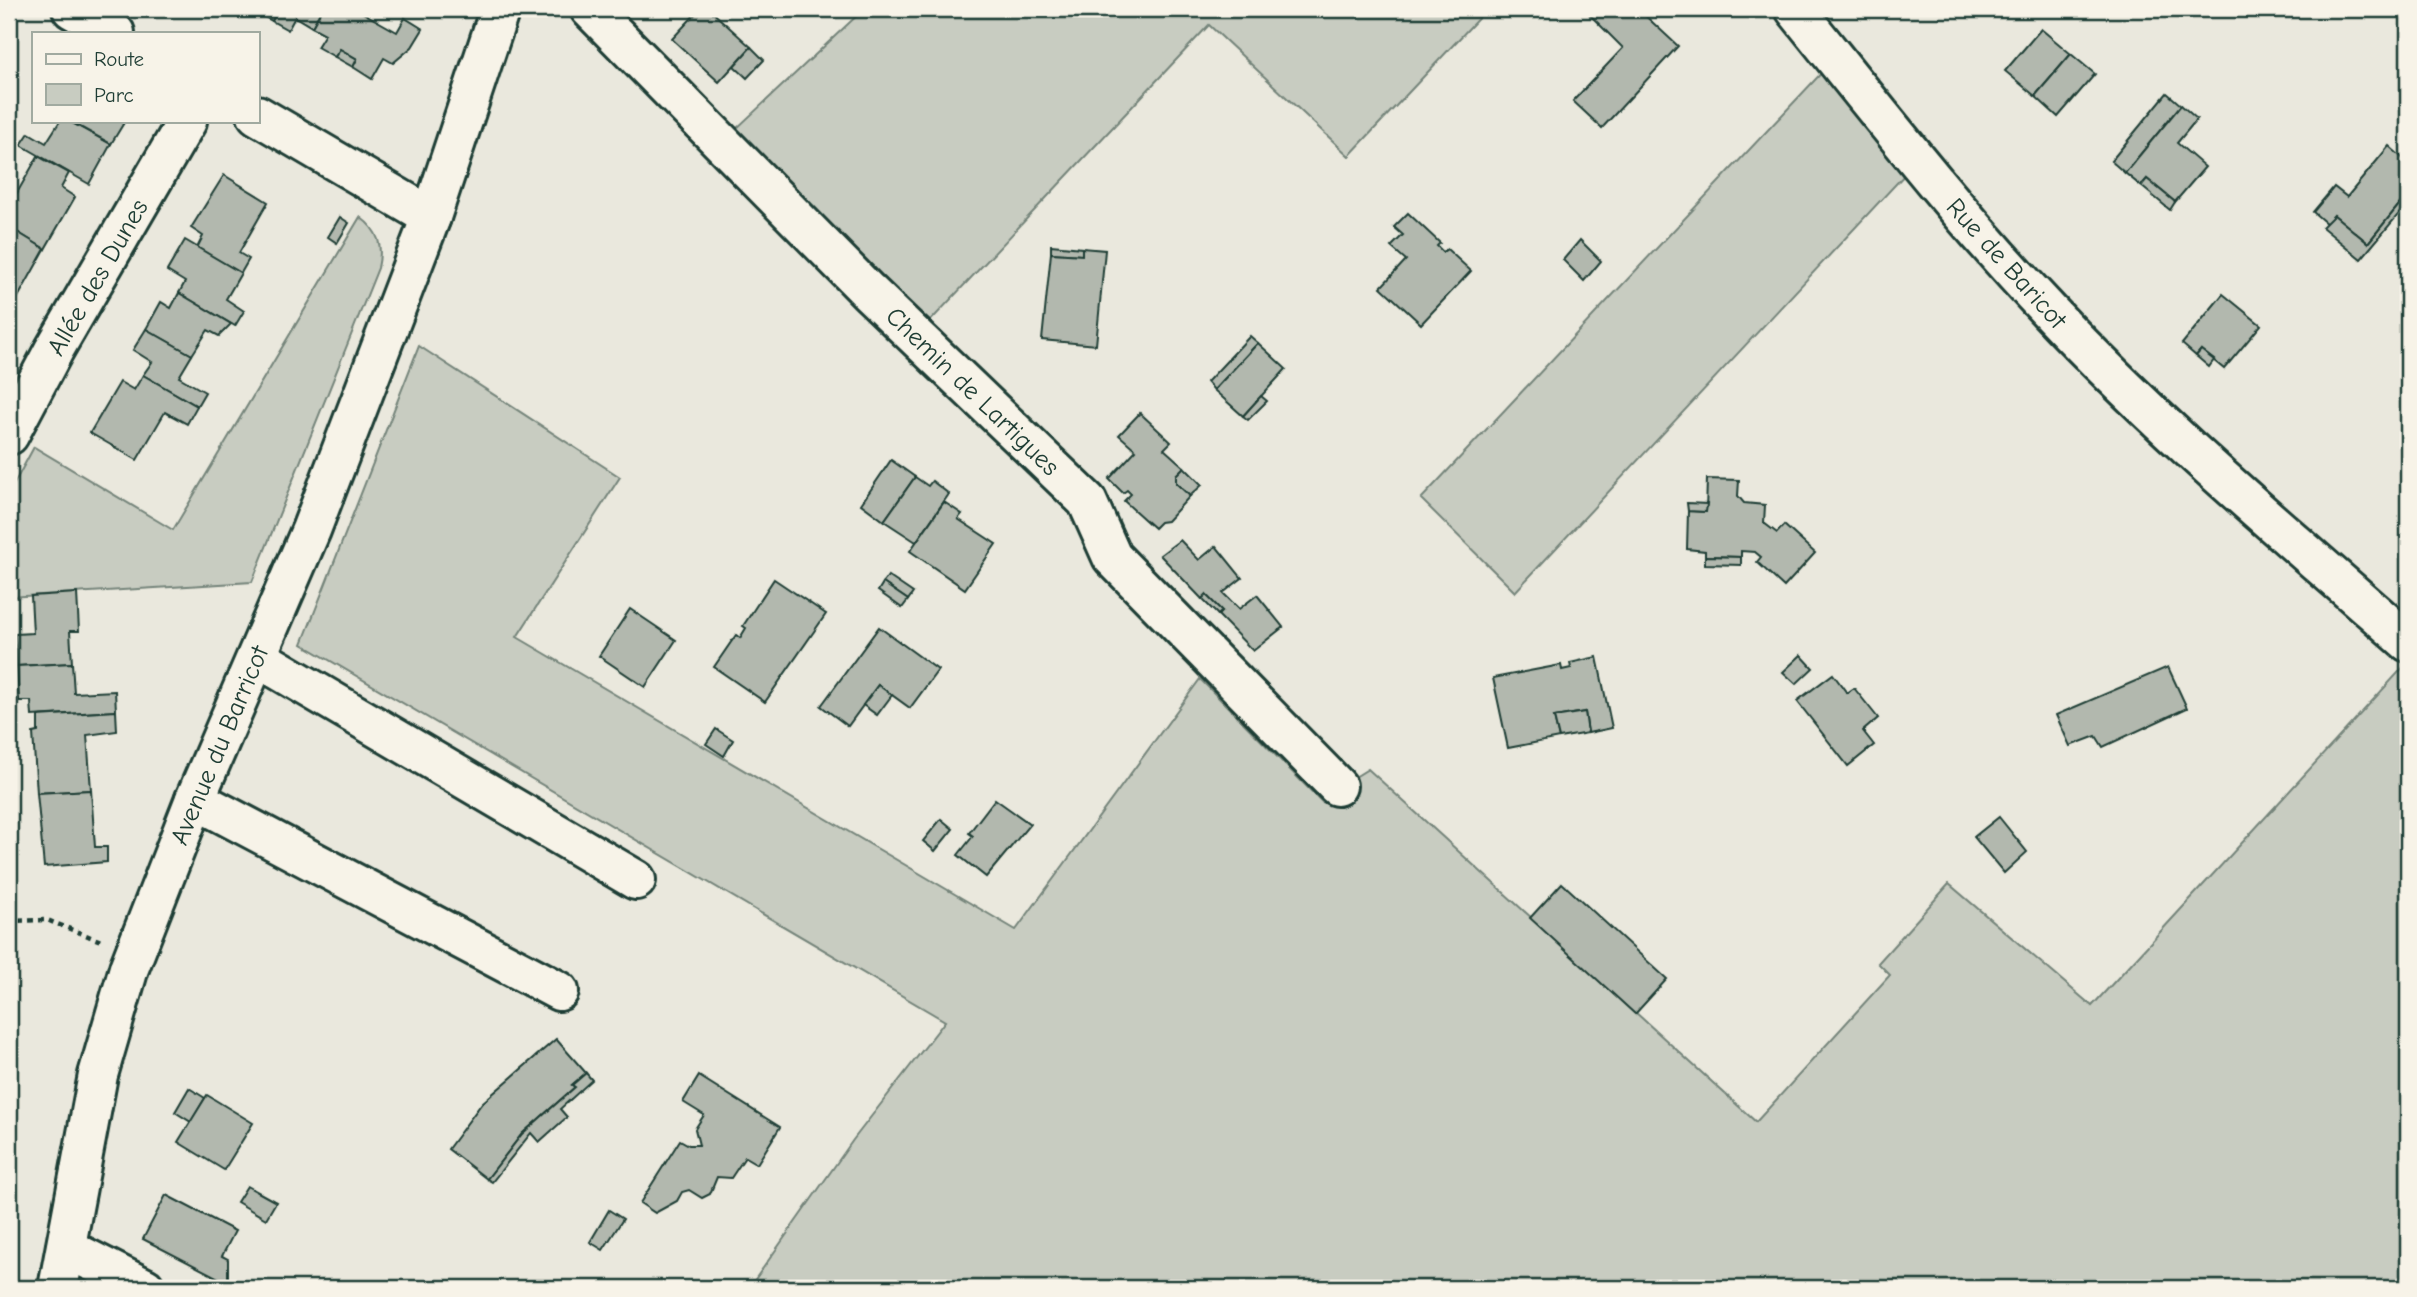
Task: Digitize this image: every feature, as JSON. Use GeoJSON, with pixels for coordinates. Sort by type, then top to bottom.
{"type":"FeatureCollection","features":[{"type":"Feature","properties":{"kind":"street"},"geometry":{"type":"LineString","coordinates":[[72,9],[113,32]]}},
{"type":"Feature","properties":{"kind":"street","name":"Avenue du Barricot"},"geometry":{"type":"LineString","coordinates":[[58,1288],[98,1075],[135,951],[195,799],[311,530],[432,217],[500,9]]}},
{"type":"Feature","properties":{"kind":"street","name":"Chemin de Lartigues"},"geometry":{"type":"LineString","coordinates":[[590,9],[868,291],[1087,501],[1112,557],[1337,786]]}},
{"type":"Feature","properties":{"kind":"street","name":"Rue de Baricot"},"geometry":{"type":"LineString","coordinates":[[1795,9],[1927,175],[2002,261],[2122,383],[2242,497],[2408,642]]}},
{"type":"Feature","properties":{"kind":"street"},"geometry":{"type":"LineString","coordinates":[[259,116],[432,217]]}},
{"type":"Feature","properties":{"kind":"street","name":"Allée des Dunes"},"geometry":{"type":"LineString","coordinates":[[9,435],[54,350],[186,122]]}},
{"type":"Feature","properties":{"kind":"street"},"geometry":{"type":"LineString","coordinates":[[257,657],[636,880]]}},
{"type":"Feature","properties":{"kind":"street"},"geometry":{"type":"LineString","coordinates":[[195,799],[559,992]]}},
{"type":"Feature","properties":{"kind":"street"},"geometry":{"type":"LineString","coordinates":[[66,1248],[145,1288]]}},
{"type":"Feature","properties":{"kind":"path"},"geometry":{"type":"LineString","coordinates":[[9,921],[47,920],[81,935],[135,951]]}},
{"type":"Feature","properties":{"kind":"green space"},"geometry":{"type":"Polygon","coordinates":[[[864,9],[1487,9],[1349,156],[1209,25],[920,332],[736,129],[864,9]]]}},
{"type":"Feature","properties":{"kind":"green space"},"geometry":{"type":"Polygon","coordinates":[[[1828,66],[1909,170],[1515,592],[1421,499],[1828,66]]]}},
{"type":"Feature","properties":{"kind":"green space"},"geometry":{"type":"Polygon","coordinates":[[[360,217],[372,228],[378,240],[378,268],[252,582],[9,597],[9,493],[34,447],[173,530],[360,217]]]}},
{"type":"Feature","properties":{"kind":"green space"},"geometry":{"type":"Polygon","coordinates":[[[419,346],[620,477],[517,637],[1016,930],[1200,679],[1322,802],[1334,790],[1368,769],[1756,1122],[1890,975],[1878,963],[1949,884],[2092,1006],[2408,662],[2408,1288],[749,1288],[853,1140],[945,1021],[302,644],[419,346]]]}},
{"type":"Feature","properties":{"kind":"building"},"geometry":{"type":"Polygon","coordinates":[[[257,9],[268,9],[276,14],[272,21],[255,12],[257,9]]]}},
{"type":"Feature","properties":{"kind":"building"},"geometry":{"type":"Polygon","coordinates":[[[268,9],[322,9],[312,27],[295,17],[288,30],[272,21],[276,14],[268,9]]]}},
{"type":"Feature","properties":{"kind":"building"},"geometry":{"type":"Polygon","coordinates":[[[322,9],[356,9],[397,32],[405,18],[423,29],[412,47],[393,63],[384,58],[372,79],[353,67],[357,59],[340,49],[335,57],[317,47],[325,34],[312,27],[322,9]]]}},
{"type":"Feature","properties":{"kind":"building"},"geometry":{"type":"Polygon","coordinates":[[[700,9],[709,9],[751,47],[719,82],[672,39],[700,9]]]}},
{"type":"Feature","properties":{"kind":"building"},"geometry":{"type":"Polygon","coordinates":[[[1584,9],[1638,9],[1678,46],[1602,128],[1573,101],[1623,48],[1584,9]]]}},
{"type":"Feature","properties":{"kind":"building"},"geometry":{"type":"Polygon","coordinates":[[[2041,29],[2071,54],[2035,96],[2005,71],[2041,29]]]}},
{"type":"Feature","properties":{"kind":"building"},"geometry":{"type":"Polygon","coordinates":[[[751,47],[764,60],[747,78],[734,66],[751,47]]]}},
{"type":"Feature","properties":{"kind":"building"},"geometry":{"type":"Polygon","coordinates":[[[340,49],[357,59],[353,67],[335,57],[340,49]]]}},
{"type":"Feature","properties":{"kind":"building"},"geometry":{"type":"Polygon","coordinates":[[[2071,54],[2095,74],[2058,117],[2035,96],[2071,54]]]}},
{"type":"Feature","properties":{"kind":"building"},"geometry":{"type":"Polygon","coordinates":[[[2167,93],[2181,105],[2125,173],[2111,161],[2167,93]]]}},
{"type":"Feature","properties":{"kind":"building"},"geometry":{"type":"Polygon","coordinates":[[[2181,105],[2197,119],[2177,143],[2205,167],[2175,202],[2147,179],[2141,186],[2125,173],[2181,105]]]}},
{"type":"Feature","properties":{"kind":"building"},"geometry":{"type":"Polygon","coordinates":[[[59,122],[71,122],[111,144],[89,184],[21,145],[29,133],[46,143],[59,122]]]}},
{"type":"Feature","properties":{"kind":"building"},"geometry":{"type":"Polygon","coordinates":[[[71,122],[124,122],[111,144],[71,122]]]}},
{"type":"Feature","properties":{"kind":"building"},"geometry":{"type":"Polygon","coordinates":[[[2389,146],[2408,163],[2408,194],[2368,243],[2334,215],[2327,224],[2313,212],[2334,187],[2347,197],[2389,146]]]}},
{"type":"Feature","properties":{"kind":"building"},"geometry":{"type":"Polygon","coordinates":[[[38,156],[69,173],[61,188],[75,197],[45,249],[9,227],[9,207],[38,156]]]}},
{"type":"Feature","properties":{"kind":"building"},"geometry":{"type":"Polygon","coordinates":[[[224,175],[268,202],[239,253],[249,259],[241,273],[197,248],[203,236],[191,228],[224,175]]]}},
{"type":"Feature","properties":{"kind":"building"},"geometry":{"type":"Polygon","coordinates":[[[2147,179],[2175,202],[2170,210],[2141,186],[2147,179]]]}},
{"type":"Feature","properties":{"kind":"building"},"geometry":{"type":"Polygon","coordinates":[[[2408,194],[2408,203],[2361,259],[2322,227],[2334,215],[2368,243],[2408,194]]]}},
{"type":"Feature","properties":{"kind":"building"},"geometry":{"type":"Polygon","coordinates":[[[1408,213],[1440,243],[1437,246],[1443,252],[1447,249],[1471,271],[1421,324],[1381,287],[1406,260],[1391,247],[1403,235],[1394,227],[1408,213]]]}},
{"type":"Feature","properties":{"kind":"building"},"geometry":{"type":"Polygon","coordinates":[[[340,217],[349,223],[337,243],[328,237],[340,217]]]}},
{"type":"Feature","properties":{"kind":"building"},"geometry":{"type":"Polygon","coordinates":[[[9,227],[45,249],[16,301],[12,299],[9,305],[9,227]]]}},
{"type":"Feature","properties":{"kind":"building"},"geometry":{"type":"Polygon","coordinates":[[[185,240],[241,273],[226,299],[244,311],[235,326],[179,293],[185,282],[167,271],[185,240]]]}},
{"type":"Feature","properties":{"kind":"building"},"geometry":{"type":"Polygon","coordinates":[[[1580,240],[1601,261],[1584,281],[1563,260],[1580,240]]]}},
{"type":"Feature","properties":{"kind":"building"},"geometry":{"type":"Polygon","coordinates":[[[1051,245],[1082,248],[1082,255],[1051,253],[1051,245]]]}},
{"type":"Feature","properties":{"kind":"building"},"geometry":{"type":"Polygon","coordinates":[[[1082,248],[1105,250],[1096,345],[1042,340],[1051,253],[1082,255],[1082,248]]]}},
{"type":"Feature","properties":{"kind":"building"},"geometry":{"type":"Polygon","coordinates":[[[179,293],[231,324],[219,336],[208,330],[192,355],[146,329],[161,302],[171,308],[179,293]]]}},
{"type":"Feature","properties":{"kind":"building"},"geometry":{"type":"Polygon","coordinates":[[[2223,294],[2261,325],[2224,369],[2201,350],[2196,356],[2182,344],[2223,294]]]}},
{"type":"Feature","properties":{"kind":"building"},"geometry":{"type":"Polygon","coordinates":[[[146,329],[192,355],[179,377],[205,392],[197,406],[143,375],[152,362],[133,350],[146,329]]]}},
{"type":"Feature","properties":{"kind":"building"},"geometry":{"type":"Polygon","coordinates":[[[1250,336],[1258,343],[1214,390],[1207,382],[1250,336]]]}},
{"type":"Feature","properties":{"kind":"building"},"geometry":{"type":"Polygon","coordinates":[[[1258,343],[1286,369],[1243,416],[1214,390],[1258,343]]]}},
{"type":"Feature","properties":{"kind":"building"},"geometry":{"type":"Polygon","coordinates":[[[2201,350],[2214,360],[2209,367],[2196,356],[2201,350]]]}},
{"type":"Feature","properties":{"kind":"building"},"geometry":{"type":"Polygon","coordinates":[[[143,375],[197,406],[187,424],[165,412],[137,460],[90,433],[120,382],[134,390],[143,375]]]}},
{"type":"Feature","properties":{"kind":"building"},"geometry":{"type":"Polygon","coordinates":[[[1261,396],[1267,401],[1248,420],[1243,416],[1261,396]]]}},
{"type":"Feature","properties":{"kind":"building"},"geometry":{"type":"Polygon","coordinates":[[[1140,413],[1171,442],[1164,449],[1184,467],[1176,475],[1176,483],[1190,496],[1167,521],[1160,522],[1154,528],[1124,501],[1131,494],[1127,490],[1123,493],[1109,479],[1136,450],[1119,435],[1140,413]]]}},
{"type":"Feature","properties":{"kind":"building"},"geometry":{"type":"Polygon","coordinates":[[[891,460],[915,477],[884,521],[861,504],[891,460]]]}},
{"type":"Feature","properties":{"kind":"building"},"geometry":{"type":"Polygon","coordinates":[[[1184,467],[1202,485],[1190,496],[1176,483],[1176,475],[1184,467]]]}},
{"type":"Feature","properties":{"kind":"building"},"geometry":{"type":"Polygon","coordinates":[[[915,477],[928,486],[932,481],[949,494],[916,542],[884,521],[915,477]]]}},
{"type":"Feature","properties":{"kind":"building"},"geometry":{"type":"Polygon","coordinates":[[[1707,479],[1739,480],[1738,496],[1744,503],[1765,505],[1764,523],[1777,533],[1784,525],[1815,553],[1784,587],[1757,562],[1761,557],[1755,552],[1741,551],[1741,557],[1705,556],[1705,551],[1687,549],[1688,511],[1706,512],[1707,479]]]}},
{"type":"Feature","properties":{"kind":"building"},"geometry":{"type":"Polygon","coordinates":[[[944,502],[962,514],[958,519],[996,544],[965,589],[910,551],[944,502]]]}},
{"type":"Feature","properties":{"kind":"building"},"geometry":{"type":"Polygon","coordinates":[[[1687,503],[1707,504],[1706,512],[1688,511],[1687,503]]]}},
{"type":"Feature","properties":{"kind":"building"},"geometry":{"type":"Polygon","coordinates":[[[1180,540],[1199,560],[1216,546],[1242,578],[1223,593],[1239,609],[1257,595],[1283,627],[1253,651],[1218,615],[1222,611],[1206,595],[1202,599],[1160,555],[1180,540]]]}},
{"type":"Feature","properties":{"kind":"building"},"geometry":{"type":"Polygon","coordinates":[[[1705,556],[1741,557],[1741,565],[1705,564],[1705,556]]]}},
{"type":"Feature","properties":{"kind":"building"},"geometry":{"type":"Polygon","coordinates":[[[888,576],[913,593],[908,600],[883,583],[888,576]]]}},
{"type":"Feature","properties":{"kind":"building"},"geometry":{"type":"Polygon","coordinates":[[[774,579],[826,614],[765,702],[714,667],[736,635],[740,638],[746,628],[743,626],[774,579]]]}},
{"type":"Feature","properties":{"kind":"building"},"geometry":{"type":"Polygon","coordinates":[[[883,583],[908,600],[902,608],[878,591],[883,583]]]}},
{"type":"Feature","properties":{"kind":"building"},"geometry":{"type":"Polygon","coordinates":[[[77,593],[79,631],[70,631],[72,663],[17,666],[15,634],[33,633],[31,596],[77,593]]]}},
{"type":"Feature","properties":{"kind":"building"},"geometry":{"type":"Polygon","coordinates":[[[1206,595],[1222,611],[1218,615],[1202,599],[1206,595]]]}},
{"type":"Feature","properties":{"kind":"building"},"geometry":{"type":"Polygon","coordinates":[[[630,609],[676,640],[645,687],[599,656],[630,609]]]}},
{"type":"Feature","properties":{"kind":"building"},"geometry":{"type":"Polygon","coordinates":[[[879,627],[938,670],[910,708],[878,685],[848,726],[821,706],[879,627]]]}},
{"type":"Feature","properties":{"kind":"building"},"geometry":{"type":"Polygon","coordinates":[[[1801,655],[1813,668],[1796,684],[1783,672],[1801,655]]]}},
{"type":"Feature","properties":{"kind":"building"},"geometry":{"type":"Polygon","coordinates":[[[1597,657],[1612,728],[1588,733],[1585,712],[1554,717],[1559,738],[1508,748],[1493,678],[1561,665],[1562,670],[1571,668],[1570,663],[1597,657]]]}},
{"type":"Feature","properties":{"kind":"building"},"geometry":{"type":"Polygon","coordinates":[[[72,663],[74,693],[115,691],[116,711],[32,716],[31,701],[19,701],[17,666],[72,663]]]}},
{"type":"Feature","properties":{"kind":"building"},"geometry":{"type":"Polygon","coordinates":[[[2168,667],[2187,708],[2103,747],[2096,736],[2070,746],[2056,715],[2168,667]]]}},
{"type":"Feature","properties":{"kind":"building"},"geometry":{"type":"Polygon","coordinates":[[[1833,674],[1847,693],[1854,688],[1878,718],[1863,731],[1874,745],[1848,766],[1797,701],[1833,674]]]}},
{"type":"Feature","properties":{"kind":"building"},"geometry":{"type":"Polygon","coordinates":[[[878,685],[892,695],[877,715],[863,705],[878,685]]]}},
{"type":"Feature","properties":{"kind":"building"},"geometry":{"type":"Polygon","coordinates":[[[116,711],[117,731],[87,735],[91,790],[37,793],[33,733],[38,732],[38,716],[116,711]]]}},
{"type":"Feature","properties":{"kind":"building"},"geometry":{"type":"Polygon","coordinates":[[[1585,712],[1588,733],[1559,738],[1554,717],[1585,712]]]}},
{"type":"Feature","properties":{"kind":"building"},"geometry":{"type":"Polygon","coordinates":[[[716,729],[733,740],[724,756],[706,744],[716,729]]]}},
{"type":"Feature","properties":{"kind":"building"},"geometry":{"type":"Polygon","coordinates":[[[91,790],[95,847],[107,847],[107,862],[44,867],[37,793],[91,790]]]}},
{"type":"Feature","properties":{"kind":"building"},"geometry":{"type":"Polygon","coordinates":[[[995,799],[1030,824],[986,877],[958,855],[973,836],[969,833],[995,799]]]}},
{"type":"Feature","properties":{"kind":"building"},"geometry":{"type":"Polygon","coordinates":[[[1999,817],[2027,852],[2004,873],[1974,837],[1999,817]]]}},
{"type":"Feature","properties":{"kind":"building"},"geometry":{"type":"Polygon","coordinates":[[[941,819],[953,829],[935,851],[923,841],[941,819]]]}},
{"type":"Feature","properties":{"kind":"building"},"geometry":{"type":"Polygon","coordinates":[[[1562,883],[1667,979],[1635,1014],[1530,918],[1562,883]]]}},
{"type":"Feature","properties":{"kind":"building"},"geometry":{"type":"Polygon","coordinates":[[[556,1039],[586,1073],[572,1085],[575,1087],[522,1134],[487,1179],[448,1149],[482,1103],[556,1039]]]}},
{"type":"Feature","properties":{"kind":"building"},"geometry":{"type":"Polygon","coordinates":[[[11,1065],[13,1119],[9,1119],[11,1065]]]}},
{"type":"Feature","properties":{"kind":"building"},"geometry":{"type":"Polygon","coordinates":[[[586,1073],[592,1080],[560,1109],[567,1117],[539,1142],[531,1133],[492,1182],[487,1179],[522,1134],[575,1087],[572,1085],[586,1073]]]}},
{"type":"Feature","properties":{"kind":"building"},"geometry":{"type":"Polygon","coordinates":[[[699,1076],[780,1127],[757,1164],[745,1157],[731,1178],[717,1177],[710,1194],[702,1198],[689,1190],[682,1192],[677,1201],[655,1213],[640,1203],[680,1140],[689,1145],[699,1145],[695,1129],[704,1115],[683,1102],[699,1076]]]}},
{"type":"Feature","properties":{"kind":"building"},"geometry":{"type":"Polygon","coordinates":[[[189,1088],[205,1098],[191,1122],[175,1112],[189,1088]]]}},
{"type":"Feature","properties":{"kind":"building"},"geometry":{"type":"Polygon","coordinates":[[[207,1095],[253,1123],[224,1170],[178,1142],[207,1095]]]}},
{"type":"Feature","properties":{"kind":"building"},"geometry":{"type":"Polygon","coordinates":[[[247,1186],[276,1202],[266,1219],[237,1202],[247,1186]]]}},
{"type":"Feature","properties":{"kind":"building"},"geometry":{"type":"Polygon","coordinates":[[[166,1195],[235,1231],[222,1256],[228,1259],[228,1283],[143,1239],[166,1195]]]}},
{"type":"Feature","properties":{"kind":"building"},"geometry":{"type":"Polygon","coordinates":[[[609,1210],[623,1219],[603,1250],[590,1242],[609,1210]]]}}]}
